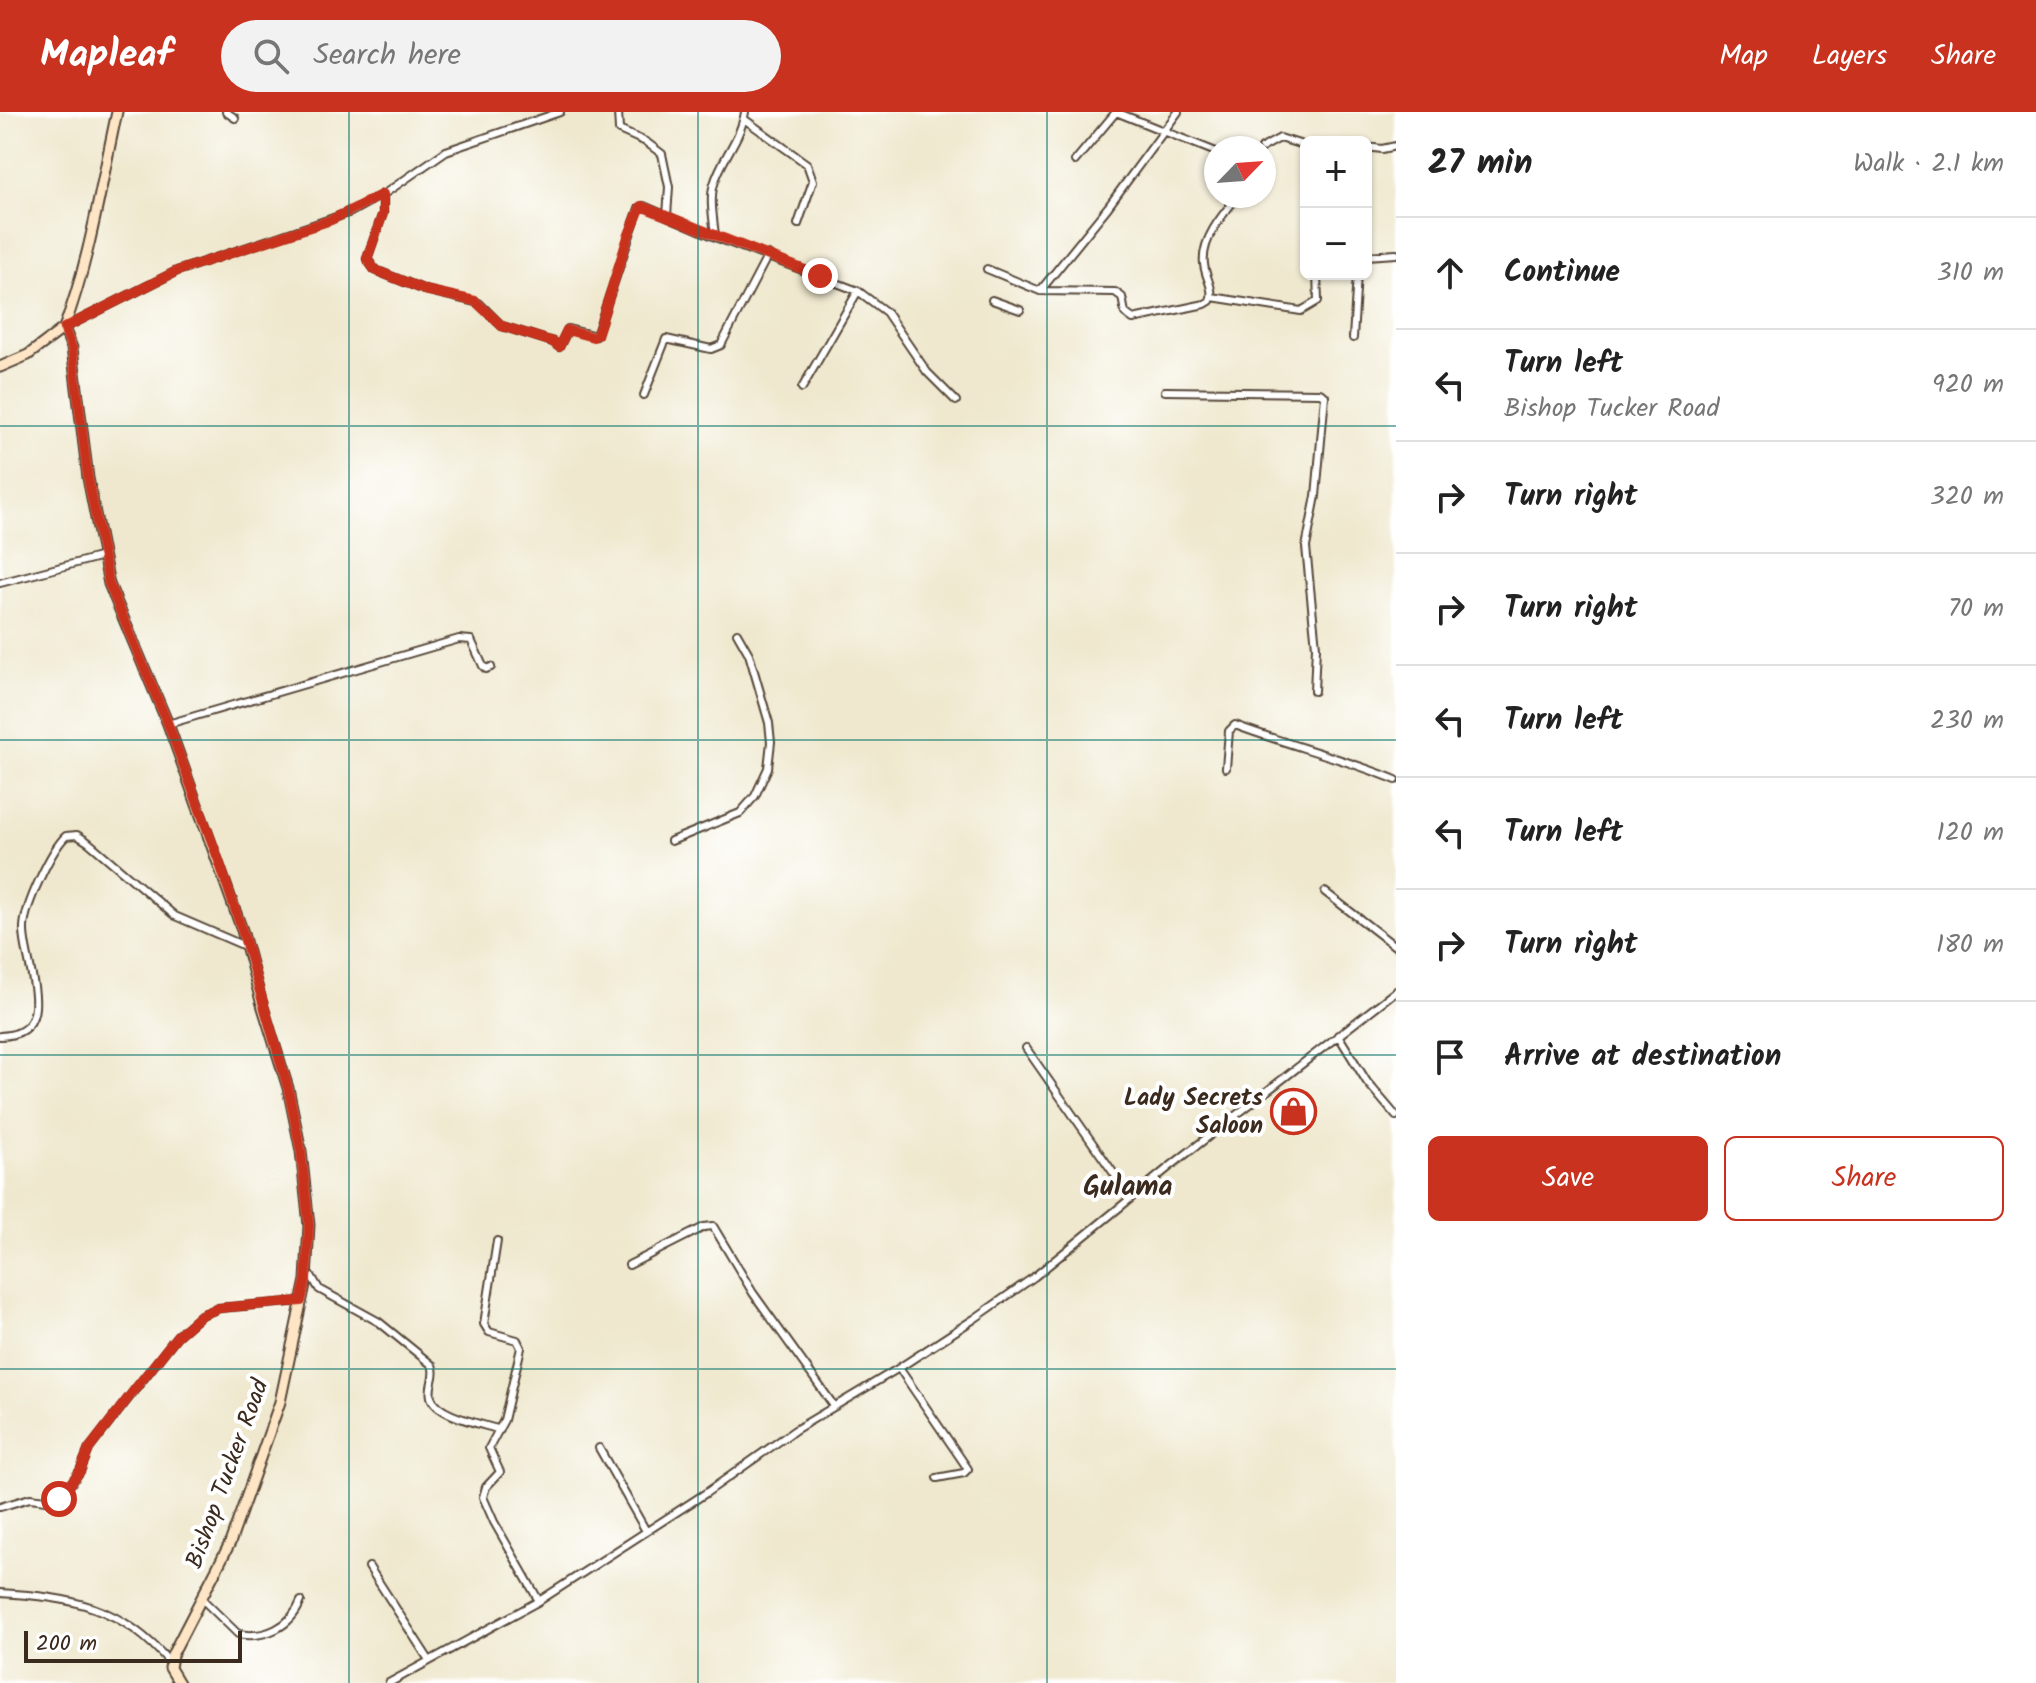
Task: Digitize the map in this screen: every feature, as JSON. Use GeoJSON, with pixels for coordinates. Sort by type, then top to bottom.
{"type":"FeatureCollection","features":[{"type":"Feature","properties":{"kind":"main road"},"geometry":{"type":"LineString","coordinates":[[0,367],[28,355],[64,328],[102,187],[117,112]]}},
{"type":"Feature","properties":{"kind":"main road","name":"Bishop Tucker Road"},"geometry":{"type":"LineString","coordinates":[[64,328],[72,348],[88,478],[103,556],[117,607],[168,724],[247,947],[283,1066],[301,1151],[309,1225],[306,1280],[280,1402],[230,1543],[177,1643],[170,1663]]}},
{"type":"Feature","properties":{"kind":"main road"},"geometry":{"type":"LineString","coordinates":[[170,1663],[172,1674],[179,1683]]}},
{"type":"Feature","properties":{"kind":"street"},"geometry":{"type":"LineString","coordinates":[[226,112],[235,118]]}},
{"type":"Feature","properties":{"kind":"street"},"geometry":{"type":"LineString","coordinates":[[64,328],[177,271],[331,220],[383,194],[446,151],[560,112]]}},
{"type":"Feature","properties":{"kind":"street"},"geometry":{"type":"LineString","coordinates":[[618,112],[619,130],[646,142],[662,154],[669,187],[667,216]]}},
{"type":"Feature","properties":{"kind":"street"},"geometry":{"type":"LineString","coordinates":[[1075,161],[1116,112],[1204,147]]}},
{"type":"Feature","properties":{"kind":"street"},"geometry":{"type":"LineString","coordinates":[[1040,291],[1108,207],[1178,112]]}},
{"type":"Feature","properties":{"kind":"street"},"geometry":{"type":"LineString","coordinates":[[715,237],[714,182],[744,116],[807,164],[813,181],[798,224]]}},
{"type":"Feature","properties":{"kind":"street"},"geometry":{"type":"LineString","coordinates":[[1276,140],[1280,138],[1300,144]]}},
{"type":"Feature","properties":{"kind":"street"},"geometry":{"type":"LineString","coordinates":[[1372,147],[1396,146]]}},
{"type":"Feature","properties":{"kind":"street"},"geometry":{"type":"LineString","coordinates":[[383,194],[383,213],[367,259],[375,270],[425,290],[475,301],[502,326],[553,342],[559,347],[567,330],[593,337],[597,335],[639,208],[644,206],[715,237],[858,291],[886,312],[927,372],[956,401]]}},
{"type":"Feature","properties":{"kind":"street"},"geometry":{"type":"LineString","coordinates":[[1212,297],[1203,257],[1211,234],[1229,208]]}},
{"type":"Feature","properties":{"kind":"street"},"geometry":{"type":"LineString","coordinates":[[1372,256],[1396,254]]}},
{"type":"Feature","properties":{"kind":"street"},"geometry":{"type":"LineString","coordinates":[[644,395],[666,339],[711,349],[721,345],[768,255]]}},
{"type":"Feature","properties":{"kind":"street"},"geometry":{"type":"LineString","coordinates":[[987,269],[1040,291],[1115,292],[1122,297],[1125,313],[1133,319],[1205,304],[1212,297]]}},
{"type":"Feature","properties":{"kind":"street"},"geometry":{"type":"LineString","coordinates":[[1212,297],[1301,311],[1318,301],[1317,280]]}},
{"type":"Feature","properties":{"kind":"street"},"geometry":{"type":"LineString","coordinates":[[1353,338],[1357,280]]}},
{"type":"Feature","properties":{"kind":"street"},"geometry":{"type":"LineString","coordinates":[[802,388],[858,291]]}},
{"type":"Feature","properties":{"kind":"street"},"geometry":{"type":"LineString","coordinates":[[992,300],[1020,310]]}},
{"type":"Feature","properties":{"kind":"street"},"geometry":{"type":"LineString","coordinates":[[1165,391],[1320,393],[1325,396],[1316,496],[1306,547],[1316,647],[1314,691]]}},
{"type":"Feature","properties":{"kind":"street"},"geometry":{"type":"LineString","coordinates":[[0,583],[103,556]]}},
{"type":"Feature","properties":{"kind":"street"},"geometry":{"type":"LineString","coordinates":[[671,841],[740,813],[755,796],[768,768],[771,742],[769,723],[749,654],[737,633]]}},
{"type":"Feature","properties":{"kind":"street"},"geometry":{"type":"LineString","coordinates":[[168,724],[464,638],[474,643],[484,668],[491,667]]}},
{"type":"Feature","properties":{"kind":"street"},"geometry":{"type":"LineString","coordinates":[[1226,768],[1229,731],[1235,725],[1340,758],[1396,780]]}},
{"type":"Feature","properties":{"kind":"street"},"geometry":{"type":"LineString","coordinates":[[0,1036],[16,1034],[33,1020],[35,991],[24,937],[25,918],[54,851],[66,836],[77,835],[88,842],[175,916],[247,947]]}},
{"type":"Feature","properties":{"kind":"street"},"geometry":{"type":"LineString","coordinates":[[1325,892],[1396,947]]}},
{"type":"Feature","properties":{"kind":"street"},"geometry":{"type":"LineString","coordinates":[[389,1683],[539,1601],[1034,1277],[1396,991]]}},
{"type":"Feature","properties":{"kind":"street"},"geometry":{"type":"LineString","coordinates":[[1338,1035],[1367,1082],[1396,1116]]}},
{"type":"Feature","properties":{"kind":"street"},"geometry":{"type":"LineString","coordinates":[[1026,1048],[1131,1198]]}},
{"type":"Feature","properties":{"kind":"street"},"geometry":{"type":"LineString","coordinates":[[629,1265],[704,1227],[713,1226],[753,1293],[834,1406]]}},
{"type":"Feature","properties":{"kind":"street"},"geometry":{"type":"LineString","coordinates":[[497,1241],[484,1324],[489,1332],[517,1340],[521,1348],[500,1430],[489,1448],[500,1472],[486,1487],[483,1497],[539,1601]]}},
{"type":"Feature","properties":{"kind":"street"},"geometry":{"type":"LineString","coordinates":[[312,1277],[319,1289],[364,1311],[427,1360],[435,1369],[430,1392],[436,1406],[447,1413],[500,1430]]}},
{"type":"Feature","properties":{"kind":"street"},"geometry":{"type":"LineString","coordinates":[[0,1507],[30,1498],[50,1502],[59,1499],[80,1471],[89,1449],[135,1389],[177,1336],[201,1315],[219,1308],[301,1301]]}},
{"type":"Feature","properties":{"kind":"street"},"geometry":{"type":"LineString","coordinates":[[899,1368],[968,1469],[964,1473],[937,1478]]}},
{"type":"Feature","properties":{"kind":"street"},"geometry":{"type":"LineString","coordinates":[[599,1448],[646,1531]]}},
{"type":"Feature","properties":{"kind":"street"},"geometry":{"type":"LineString","coordinates":[[369,1567],[429,1660]]}},
{"type":"Feature","properties":{"kind":"street"},"geometry":{"type":"LineString","coordinates":[[0,1593],[64,1598],[112,1615],[150,1640],[170,1663]]}},
{"type":"Feature","properties":{"kind":"street"},"geometry":{"type":"LineString","coordinates":[[202,1599],[227,1625],[244,1635],[271,1632],[286,1624],[295,1615],[301,1601]]}},
{"type":"Feature","properties":{"kind":"place","name":"Lady Secrets Saloon"},"geometry":{"type":"Point","coordinates":[1294,1112]}},
{"type":"Feature","properties":{"kind":"district","name":"Gulama"},"geometry":{"type":"Point","coordinates":[1128,1187]}},
{"type":"Feature","properties":{"kind":"route"},"geometry":{"type":"LineString","coordinates":[[59,1499],[80,1471],[89,1449],[135,1389],[177,1336],[201,1315],[219,1308],[301,1301],[306,1280],[309,1225],[301,1151],[288,1088],[242,930],[168,724],[109,584],[88,478],[72,348],[64,328],[177,271],[331,220],[383,194],[383,213],[367,259],[375,270],[425,290],[475,301],[502,326],[553,342],[559,347],[568,329],[593,337],[597,335],[641,206],[820,276]]}}]}
